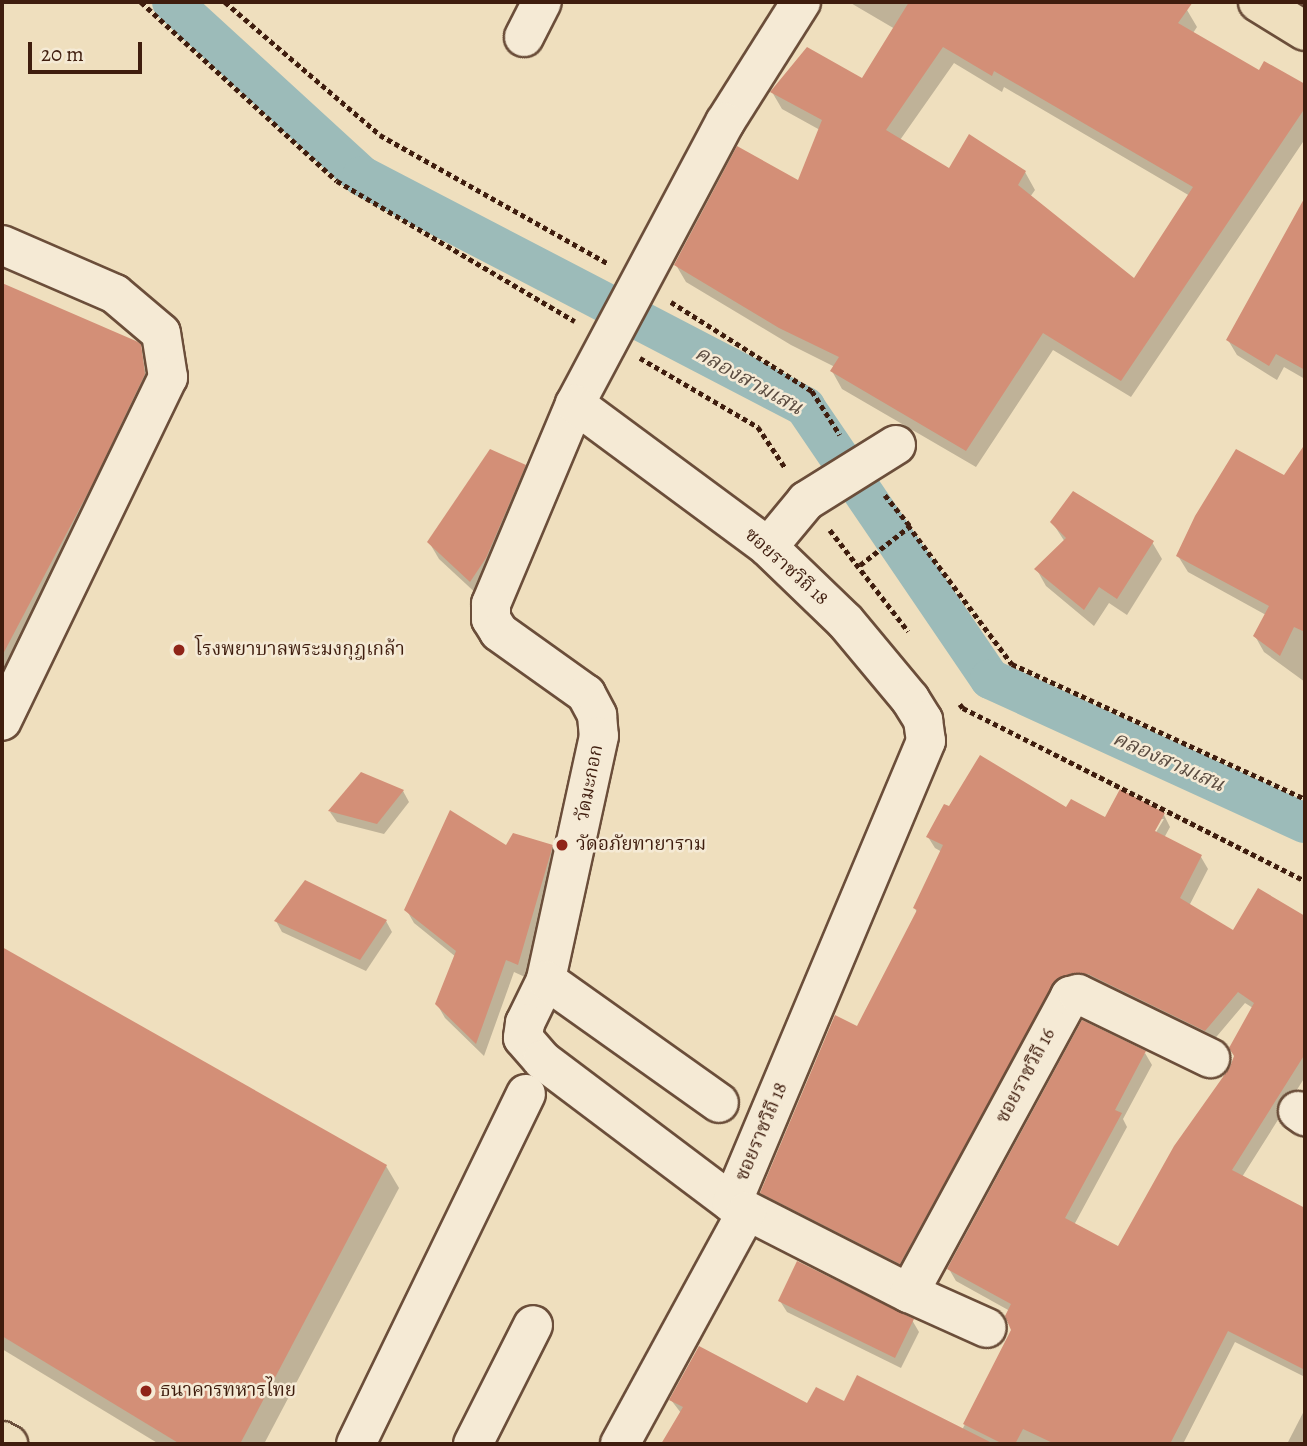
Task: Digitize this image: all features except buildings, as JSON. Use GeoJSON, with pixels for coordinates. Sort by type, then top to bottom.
{"type":"FeatureCollection","features":[{"type":"Feature","properties":{"kind":"main road"},"geometry":{"type":"LineString","coordinates":[[1258,2],[1305,31]]}},
{"type":"Feature","properties":{"kind":"main road"},"geometry":{"type":"LineString","coordinates":[[2,1441],[8,1444]]}},
{"type":"Feature","properties":{"kind":"street"},"geometry":{"type":"LineString","coordinates":[[524,37],[542,2]]}},
{"type":"Feature","properties":{"kind":"street"},"geometry":{"type":"LineString","coordinates":[[575,404],[619,347],[653,290],[725,122],[801,2]]}},
{"type":"Feature","properties":{"kind":"street"},"geometry":{"type":"LineString","coordinates":[[1239,2],[1305,41]]}},
{"type":"Feature","properties":{"kind":"street"},"geometry":{"type":"LineString","coordinates":[[2,245],[115,295],[161,333],[168,377],[2,721]]}},
{"type":"Feature","properties":{"kind":"street","name":"ซอยราชวิถี 18"},"geometry":{"type":"LineString","coordinates":[[575,404],[768,547],[845,621],[910,699],[923,720],[926,741],[739,1207],[620,1444]]}},
{"type":"Feature","properties":{"kind":"street","name":"วัดมะกอก"},"geometry":{"type":"LineString","coordinates":[[575,404],[491,604],[491,619],[499,632],[586,694],[597,715],[599,736],[594,772],[547,980],[525,1023],[523,1038],[530,1049],[739,1207],[909,1293],[987,1328]]}},
{"type":"Feature","properties":{"kind":"street"},"geometry":{"type":"LineString","coordinates":[[768,547],[799,489],[854,455],[896,445]]}},
{"type":"Feature","properties":{"kind":"street"},"geometry":{"type":"LineString","coordinates":[[547,980],[719,1102]]}},
{"type":"Feature","properties":{"kind":"street","name":"ซอยราชวิถี 16"},"geometry":{"type":"LineString","coordinates":[[909,1293],[1072,994],[1077,994],[1210,1058]]}},
{"type":"Feature","properties":{"kind":"street"},"geometry":{"type":"LineString","coordinates":[[356,1444],[526,1094]]}},
{"type":"Feature","properties":{"kind":"street"},"geometry":{"type":"LineString","coordinates":[[473,1444],[533,1325]]}},
{"type":"Feature","properties":{"kind":"path"},"geometry":{"type":"LineString","coordinates":[[141,2],[337,181],[565,315]]}},
{"type":"Feature","properties":{"kind":"path"},"geometry":{"type":"LineString","coordinates":[[225,2],[380,135],[593,255]]}},
{"type":"Feature","properties":{"kind":"path"},"geometry":{"type":"LineString","coordinates":[[653,290],[812,391],[854,455]]}},
{"type":"Feature","properties":{"kind":"path"},"geometry":{"type":"LineString","coordinates":[[619,347],[758,426],[799,489]]}},
{"type":"Feature","properties":{"kind":"path"},"geometry":{"type":"LineString","coordinates":[[916,642],[860,565],[908,524],[1012,664],[1305,799]]}},
{"type":"Feature","properties":{"kind":"path"},"geometry":{"type":"LineString","coordinates":[[955,697],[963,708],[1305,881]]}},
{"type":"Feature","properties":{"kind":"waterway","name":"คลองสามเสน"},"geometry":{"type":"LineString","coordinates":[[172,2],[362,176],[805,407],[990,679],[1305,823]]}},
{"type":"Feature","properties":{"kind":"place","name":"โรงพยาบาลพระมงกุฎเกล้า"},"geometry":{"type":"Point","coordinates":[179,650]}},
{"type":"Feature","properties":{"kind":"place","name":"วัดอภัยทายาราม"},"geometry":{"type":"Point","coordinates":[562,845]}},
{"type":"Feature","properties":{"kind":"place","name":"ธนาคารทหารไทย"},"geometry":{"type":"Point","coordinates":[146,1391]}}]}
